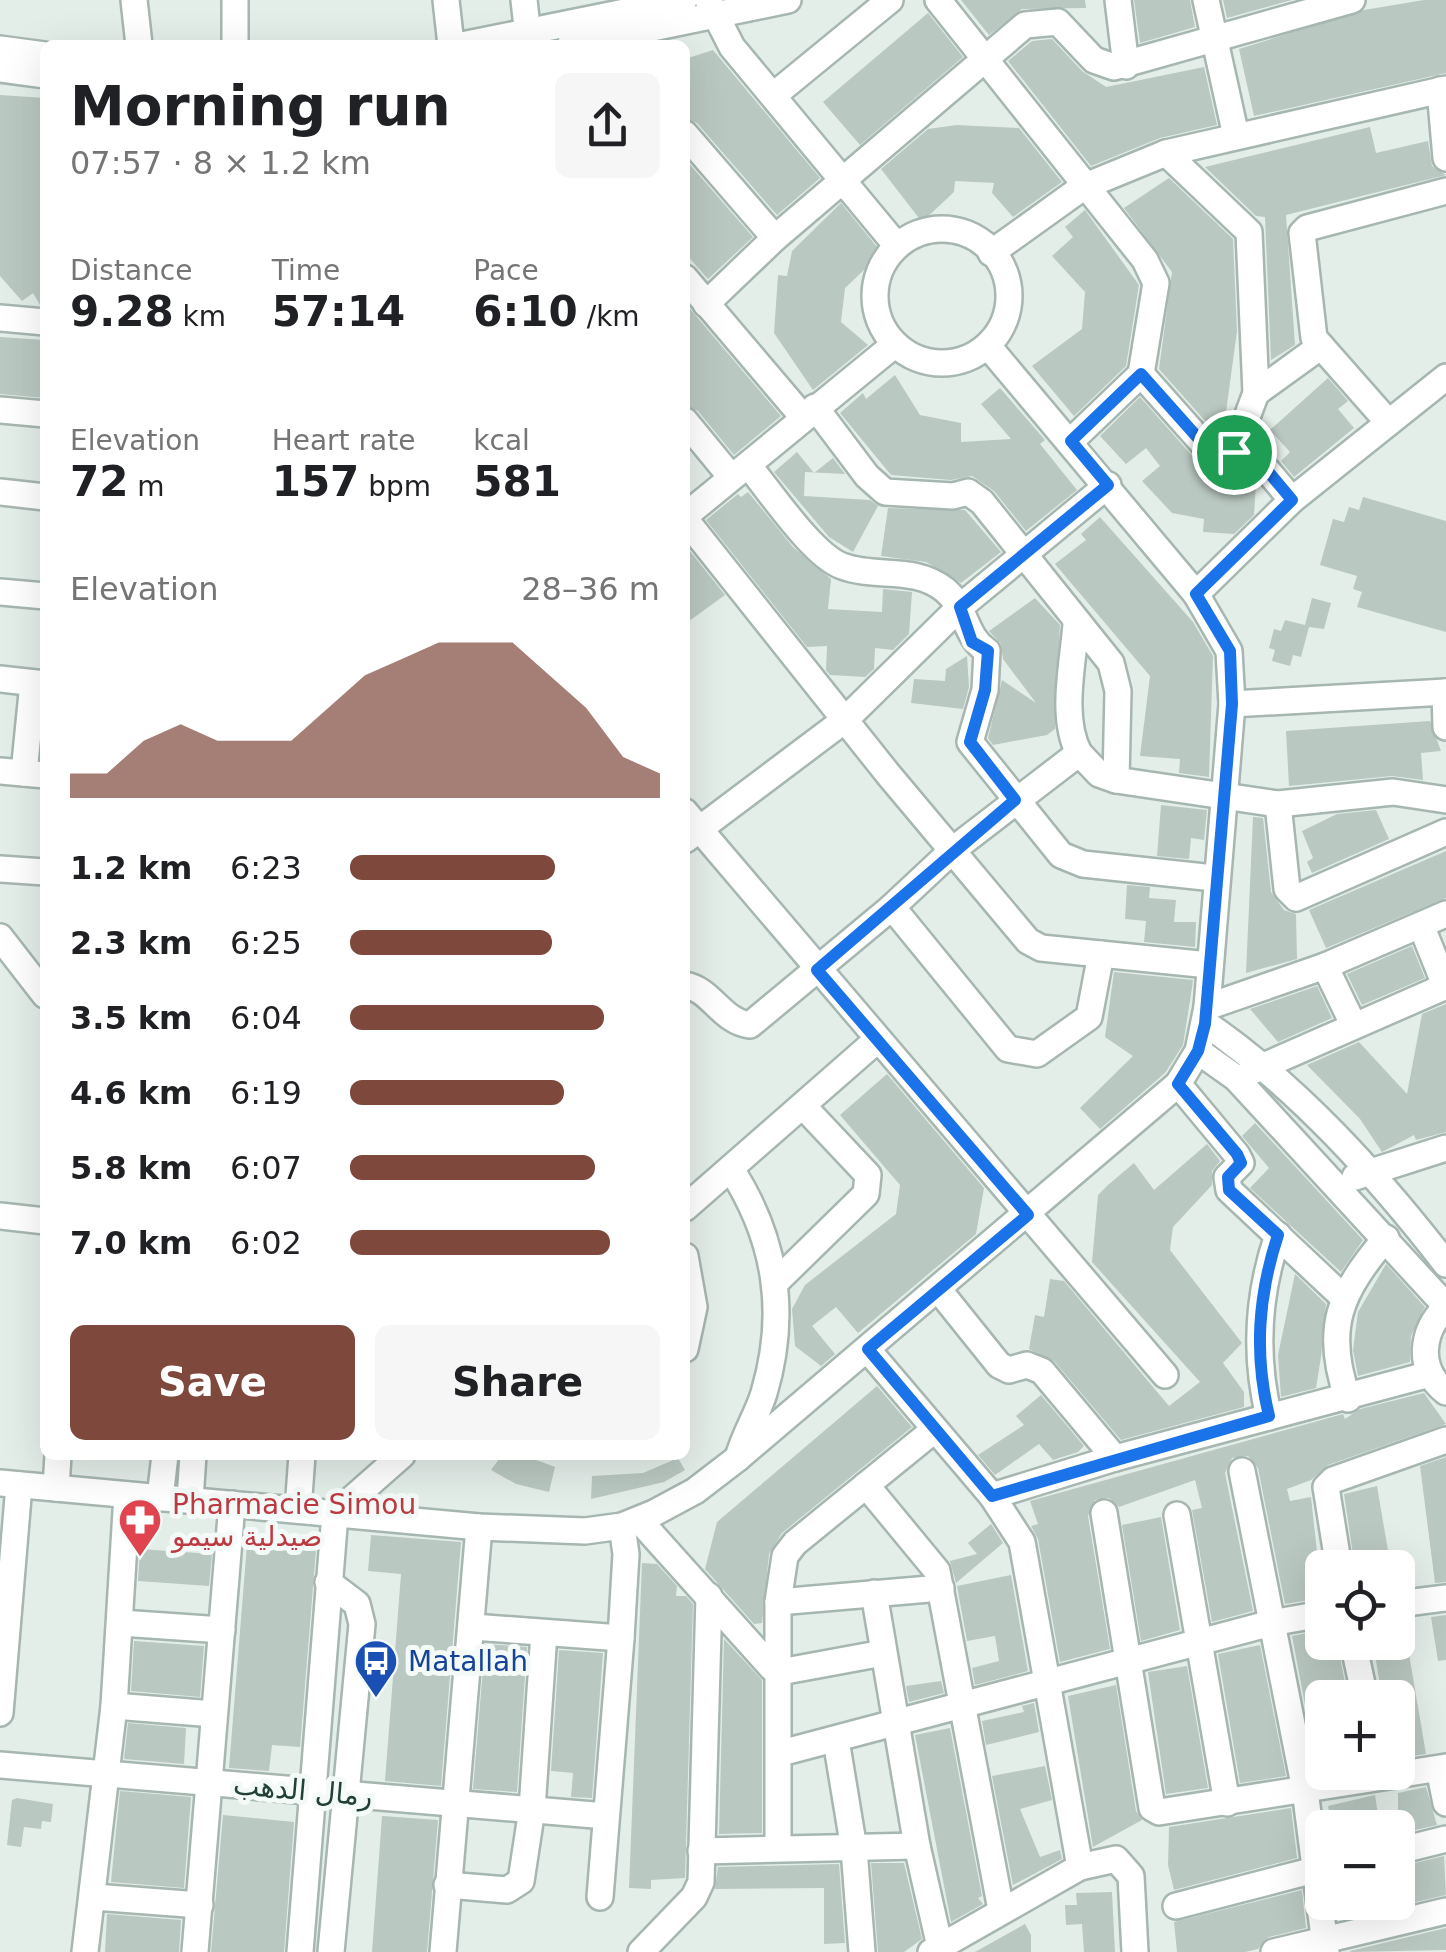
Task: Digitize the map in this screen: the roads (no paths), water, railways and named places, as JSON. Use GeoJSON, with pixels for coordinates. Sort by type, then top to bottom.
{"type":"FeatureCollection","features":[{"type":"Feature","properties":{"kind":"street"},"geometry":{"type":"LineString","coordinates":[[134,0],[139,40]]}},
{"type":"Feature","properties":{"kind":"street"},"geometry":{"type":"LineString","coordinates":[[234,40],[235,0]]}},
{"type":"Feature","properties":{"kind":"street"},"geometry":{"type":"LineString","coordinates":[[446,0],[450,40]]}},
{"type":"Feature","properties":{"kind":"street"},"geometry":{"type":"LineString","coordinates":[[524,0],[528,39],[684,0]]}},
{"type":"Feature","properties":{"kind":"street"},"geometry":{"type":"LineString","coordinates":[[610,40],[710,8],[788,0]]}},
{"type":"Feature","properties":{"kind":"street"},"geometry":{"type":"LineString","coordinates":[[774,95],[890,0]]}},
{"type":"Feature","properties":{"kind":"street"},"geometry":{"type":"LineString","coordinates":[[938,0],[1083,187],[1145,260],[1156,282],[1141,374],[1071,441]]}},
{"type":"Feature","properties":{"kind":"street"},"geometry":{"type":"LineString","coordinates":[[1118,0],[1126,66]]}},
{"type":"Feature","properties":{"kind":"street"},"geometry":{"type":"LineString","coordinates":[[1206,0],[1236,136]]}},
{"type":"Feature","properties":{"kind":"street"},"geometry":{"type":"LineString","coordinates":[[1116,780],[1116,675],[1111,663],[982,502],[968,492],[953,496],[885,492],[693,293],[775,238],[1025,26],[1049,20],[1068,30],[1104,66],[1126,66],[1215,38],[1290,7],[1352,0]]}},
{"type":"Feature","properties":{"kind":"street"},"geometry":{"type":"LineString","coordinates":[[710,8],[732,46],[897,246]]}},
{"type":"Feature","properties":{"kind":"street"},"geometry":{"type":"LineString","coordinates":[[0,49],[40,54]]}},
{"type":"Feature","properties":{"kind":"street"},"geometry":{"type":"LineString","coordinates":[[0,69],[40,73]]}},
{"type":"Feature","properties":{"kind":"street"},"geometry":{"type":"LineString","coordinates":[[990,253],[1083,187],[1166,153],[1443,90],[1446,158]]}},
{"type":"Feature","properties":{"kind":"street"},"geometry":{"type":"LineString","coordinates":[[690,140],[775,238]]}},
{"type":"Feature","properties":{"kind":"street"},"geometry":{"type":"LineString","coordinates":[[1166,153],[1249,232],[1256,393],[1234,452]]}},
{"type":"Feature","properties":{"kind":"street"},"geometry":{"type":"LineString","coordinates":[[1388,422],[1321,346],[1310,327],[1302,234],[1307,228],[1446,191]]}},
{"type":"Feature","properties":{"kind":"street"},"geometry":{"type":"LineString","coordinates":[[956,230],[975,237],[990,253],[1004,268],[1009,298],[1002,329],[988,346],[950,364],[928,362],[894,345],[880,324],[874,302],[876,281],[897,246],[916,234],[956,230]]}},
{"type":"Feature","properties":{"kind":"street"},"geometry":{"type":"LineString","coordinates":[[0,318],[40,322]]}},
{"type":"Feature","properties":{"kind":"street"},"geometry":{"type":"LineString","coordinates":[[690,514],[894,345]]}},
{"type":"Feature","properties":{"kind":"street"},"geometry":{"type":"LineString","coordinates":[[0,1713],[9,1484],[479,1527],[586,1531],[630,1523],[695,1491],[738,1458],[1178,1084],[1198,1051],[1206,1015],[1221,794],[1232,704],[1230,651],[1196,594],[988,346]]}},
{"type":"Feature","properties":{"kind":"street"},"geometry":{"type":"LineString","coordinates":[[1256,393],[1321,346]]}},
{"type":"Feature","properties":{"kind":"street"},"geometry":{"type":"LineString","coordinates":[[1141,374],[1206,447],[1256,457],[1292,500]]}},
{"type":"Feature","properties":{"kind":"street"},"geometry":{"type":"LineString","coordinates":[[1196,594],[1292,500],[1446,377]]}},
{"type":"Feature","properties":{"kind":"street"},"geometry":{"type":"LineString","coordinates":[[0,410],[40,414]]}},
{"type":"Feature","properties":{"kind":"street"},"geometry":{"type":"LineString","coordinates":[[690,426],[827,558],[848,568],[912,574],[945,590],[960,607],[972,642],[988,651],[985,690],[970,742],[1070,861],[1214,878]]}},
{"type":"Feature","properties":{"kind":"street"},"geometry":{"type":"LineString","coordinates":[[1108,485],[1026,557],[960,607],[846,719],[690,827],[1165,1375]]}},
{"type":"Feature","properties":{"kind":"street"},"geometry":{"type":"LineString","coordinates":[[0,492],[40,496]]}},
{"type":"Feature","properties":{"kind":"street"},"geometry":{"type":"LineString","coordinates":[[690,524],[1036,946],[1209,965]]}},
{"type":"Feature","properties":{"kind":"street"},"geometry":{"type":"LineString","coordinates":[[0,592],[40,596]]}},
{"type":"Feature","properties":{"kind":"street"},"geometry":{"type":"LineString","coordinates":[[1076,624],[1070,737],[1099,774],[1116,780],[1278,804],[1393,792],[1446,800]]}},
{"type":"Feature","properties":{"kind":"street"},"geometry":{"type":"LineString","coordinates":[[0,679],[39,684],[23,773]]}},
{"type":"Feature","properties":{"kind":"street"},"geometry":{"type":"LineString","coordinates":[[1232,704],[1445,692],[1446,727]]}},
{"type":"Feature","properties":{"kind":"street"},"geometry":{"type":"LineString","coordinates":[[690,985],[729,1018],[750,1026],[954,849],[1079,753]]}},
{"type":"Feature","properties":{"kind":"street"},"geometry":{"type":"LineString","coordinates":[[1278,804],[1287,889],[1296,898],[1445,828]]}},
{"type":"Feature","properties":{"kind":"street"},"geometry":{"type":"LineString","coordinates":[[0,869],[40,872]]}},
{"type":"Feature","properties":{"kind":"street"},"geometry":{"type":"LineString","coordinates":[[892,906],[1008,1049],[1018,1054],[1036,1054],[1089,1017],[1101,954]]}},
{"type":"Feature","properties":{"kind":"street"},"geometry":{"type":"LineString","coordinates":[[1206,1015],[1446,914]]}},
{"type":"Feature","properties":{"kind":"street"},"geometry":{"type":"LineString","coordinates":[[1236,1078],[1446,986],[1421,924]]}},
{"type":"Feature","properties":{"kind":"street"},"geometry":{"type":"LineString","coordinates":[[0,937],[40,989]]}},
{"type":"Feature","properties":{"kind":"street"},"geometry":{"type":"LineString","coordinates":[[1325,966],[1353,1024]]}},
{"type":"Feature","properties":{"kind":"street"},"geometry":{"type":"LineString","coordinates":[[1206,1015],[1368,1171],[1446,1264]]}},
{"type":"Feature","properties":{"kind":"street"},"geometry":{"type":"LineString","coordinates":[[690,1204],[877,1040]]}},
{"type":"Feature","properties":{"kind":"street"},"geometry":{"type":"LineString","coordinates":[[992,1496],[1269,1416],[1438,1383],[1424,1344],[1428,1330],[1446,1306],[1338,1184],[1236,1078],[1198,1051]]}},
{"type":"Feature","properties":{"kind":"street"},"geometry":{"type":"LineString","coordinates":[[1178,1084],[1237,1154],[1241,1163],[1228,1177],[1229,1190],[1343,1297]]}},
{"type":"Feature","properties":{"kind":"street"},"geometry":{"type":"LineString","coordinates":[[775,1282],[866,1194],[869,1184],[868,1175],[802,1106]]}},
{"type":"Feature","properties":{"kind":"street"},"geometry":{"type":"LineString","coordinates":[[1338,1184],[1446,1148]]}},
{"type":"Feature","properties":{"kind":"street"},"geometry":{"type":"LineString","coordinates":[[731,1169],[762,1221],[775,1282],[767,1380],[738,1458]]}},
{"type":"Feature","properties":{"kind":"street"},"geometry":{"type":"LineString","coordinates":[[0,1216],[40,1220]]}},
{"type":"Feature","properties":{"kind":"street"},"geometry":{"type":"LineString","coordinates":[[1269,1416],[1258,1354],[1262,1294],[1278,1235]]}},
{"type":"Feature","properties":{"kind":"street"},"geometry":{"type":"LineString","coordinates":[[1348,1398],[1336,1364],[1343,1297],[1351,1279],[1386,1238]]}},
{"type":"Feature","properties":{"kind":"street"},"geometry":{"type":"LineString","coordinates":[[690,1284],[694,1307],[690,1326]]}},
{"type":"Feature","properties":{"kind":"street"},"geometry":{"type":"LineString","coordinates":[[938,1289],[999,1365],[1009,1370],[1028,1366],[1042,1371],[1115,1458]]}},
{"type":"Feature","properties":{"kind":"street"},"geometry":{"type":"LineString","coordinates":[[868,1349],[992,1496],[1022,1542],[1050,1681],[1080,1867]]}},
{"type":"Feature","properties":{"kind":"street"},"geometry":{"type":"LineString","coordinates":[[778,1848],[778,1602],[785,1556],[934,1430]]}},
{"type":"Feature","properties":{"kind":"street"},"geometry":{"type":"LineString","coordinates":[[1336,1550],[1326,1487],[1333,1480],[1446,1440]]}},
{"type":"Feature","properties":{"kind":"street"},"geometry":{"type":"LineString","coordinates":[[56,1488],[58,1460]]}},
{"type":"Feature","properties":{"kind":"street"},"geometry":{"type":"LineString","coordinates":[[160,1498],[164,1460]]}},
{"type":"Feature","properties":{"kind":"street"},"geometry":{"type":"LineString","coordinates":[[190,1500],[193,1460]]}},
{"type":"Feature","properties":{"kind":"street"},"geometry":{"type":"LineString","coordinates":[[298,1510],[302,1460]]}},
{"type":"Feature","properties":{"kind":"street"},"geometry":{"type":"LineString","coordinates":[[300,1952],[335,1514],[396,1460]]}},
{"type":"Feature","properties":{"kind":"street"},"geometry":{"type":"LineString","coordinates":[[1242,1472],[1309,1810]]}},
{"type":"Feature","properties":{"kind":"street"},"geometry":{"type":"LineString","coordinates":[[866,1486],[930,1558],[941,1588],[1001,1910]]}},
{"type":"Feature","properties":{"kind":"street"},"geometry":{"type":"LineString","coordinates":[[86,1952],[103,1774],[114,1706],[127,1495]]}},
{"type":"Feature","properties":{"kind":"street"},"geometry":{"type":"LineString","coordinates":[[195,1952],[232,1504]]}},
{"type":"Feature","properties":{"kind":"street"},"geometry":{"type":"LineString","coordinates":[[1104,1514],[1152,1808],[1159,1812],[1305,1790]]}},
{"type":"Feature","properties":{"kind":"street"},"geometry":{"type":"LineString","coordinates":[[1177,1515],[1227,1802]]}},
{"type":"Feature","properties":{"kind":"street"},"geometry":{"type":"LineString","coordinates":[[630,1523],[709,1596],[780,1672]]}},
{"type":"Feature","properties":{"kind":"street"},"geometry":{"type":"LineString","coordinates":[[600,1898],[630,1523]]}},
{"type":"Feature","properties":{"kind":"street"},"geometry":{"type":"LineString","coordinates":[[443,1952],[479,1527]]}},
{"type":"Feature","properties":{"kind":"street"},"geometry":{"type":"LineString","coordinates":[[328,1582],[357,1604],[362,1624],[331,1952]]}},
{"type":"Feature","properties":{"kind":"street"},"geometry":{"type":"LineString","coordinates":[[778,1602],[941,1588]]}},
{"type":"Feature","properties":{"kind":"street"},"geometry":{"type":"LineString","coordinates":[[874,1593],[935,1949],[1080,1867],[1116,1859],[1132,1876],[1136,1952]]}},
{"type":"Feature","properties":{"kind":"street"},"geometry":{"type":"LineString","coordinates":[[640,1952],[698,1892],[709,1596]]}},
{"type":"Feature","properties":{"kind":"street"},"geometry":{"type":"LineString","coordinates":[[1415,1602],[1446,1598]]}},
{"type":"Feature","properties":{"kind":"street"},"geometry":{"type":"LineString","coordinates":[[781,1753],[1305,1617]]}},
{"type":"Feature","properties":{"kind":"street"},"geometry":{"type":"LineString","coordinates":[[121,1624],[222,1630]]}},
{"type":"Feature","properties":{"kind":"street"},"geometry":{"type":"LineString","coordinates":[[473,1626],[621,1638]]}},
{"type":"Feature","properties":{"kind":"street"},"geometry":{"type":"LineString","coordinates":[[447,1885],[516,1887],[525,1870],[544,1633]]}},
{"type":"Feature","properties":{"kind":"street"},"geometry":{"type":"LineString","coordinates":[[780,1672],[883,1653]]}},
{"type":"Feature","properties":{"kind":"street"},"geometry":{"type":"LineString","coordinates":[[114,1706],[214,1714]]}},
{"type":"Feature","properties":{"kind":"street"},"geometry":{"type":"LineString","coordinates":[[836,1740],[854,1850],[862,1952]]}},
{"type":"Feature","properties":{"kind":"street","name":"رمال الدهب"},"geometry":{"type":"LineString","coordinates":[[0,1765],[606,1816]]}},
{"type":"Feature","properties":{"kind":"street"},"geometry":{"type":"LineString","coordinates":[[1415,1772],[1443,1768],[1446,1803]]}},
{"type":"Feature","properties":{"kind":"street"},"geometry":{"type":"LineString","coordinates":[[1415,1847],[1446,1839]]}},
{"type":"Feature","properties":{"kind":"street"},"geometry":{"type":"LineString","coordinates":[[702,1852],[917,1846]]}},
{"type":"Feature","properties":{"kind":"street"},"geometry":{"type":"LineString","coordinates":[[1176,1906],[1305,1873]]}},
{"type":"Feature","properties":{"kind":"street"},"geometry":{"type":"LineString","coordinates":[[94,1897],[200,1905]]}},
{"type":"Feature","properties":{"kind":"street"},"geometry":{"type":"LineString","coordinates":[[1274,1952],[1325,1946],[1446,1912]]}},
{"type":"Feature","properties":{"kind":"street"},"geometry":{"type":"LineString","coordinates":[[1323,1920],[1325,1946]]}},
{"type":"Feature","properties":{"kind":"place","name":"Pharmacie Simou صيدلية سيمو"},"geometry":{"type":"Point","coordinates":[140,1558]}},
{"type":"Feature","properties":{"kind":"place","name":"Matallah"},"geometry":{"type":"Point","coordinates":[376,1699]}}]}
